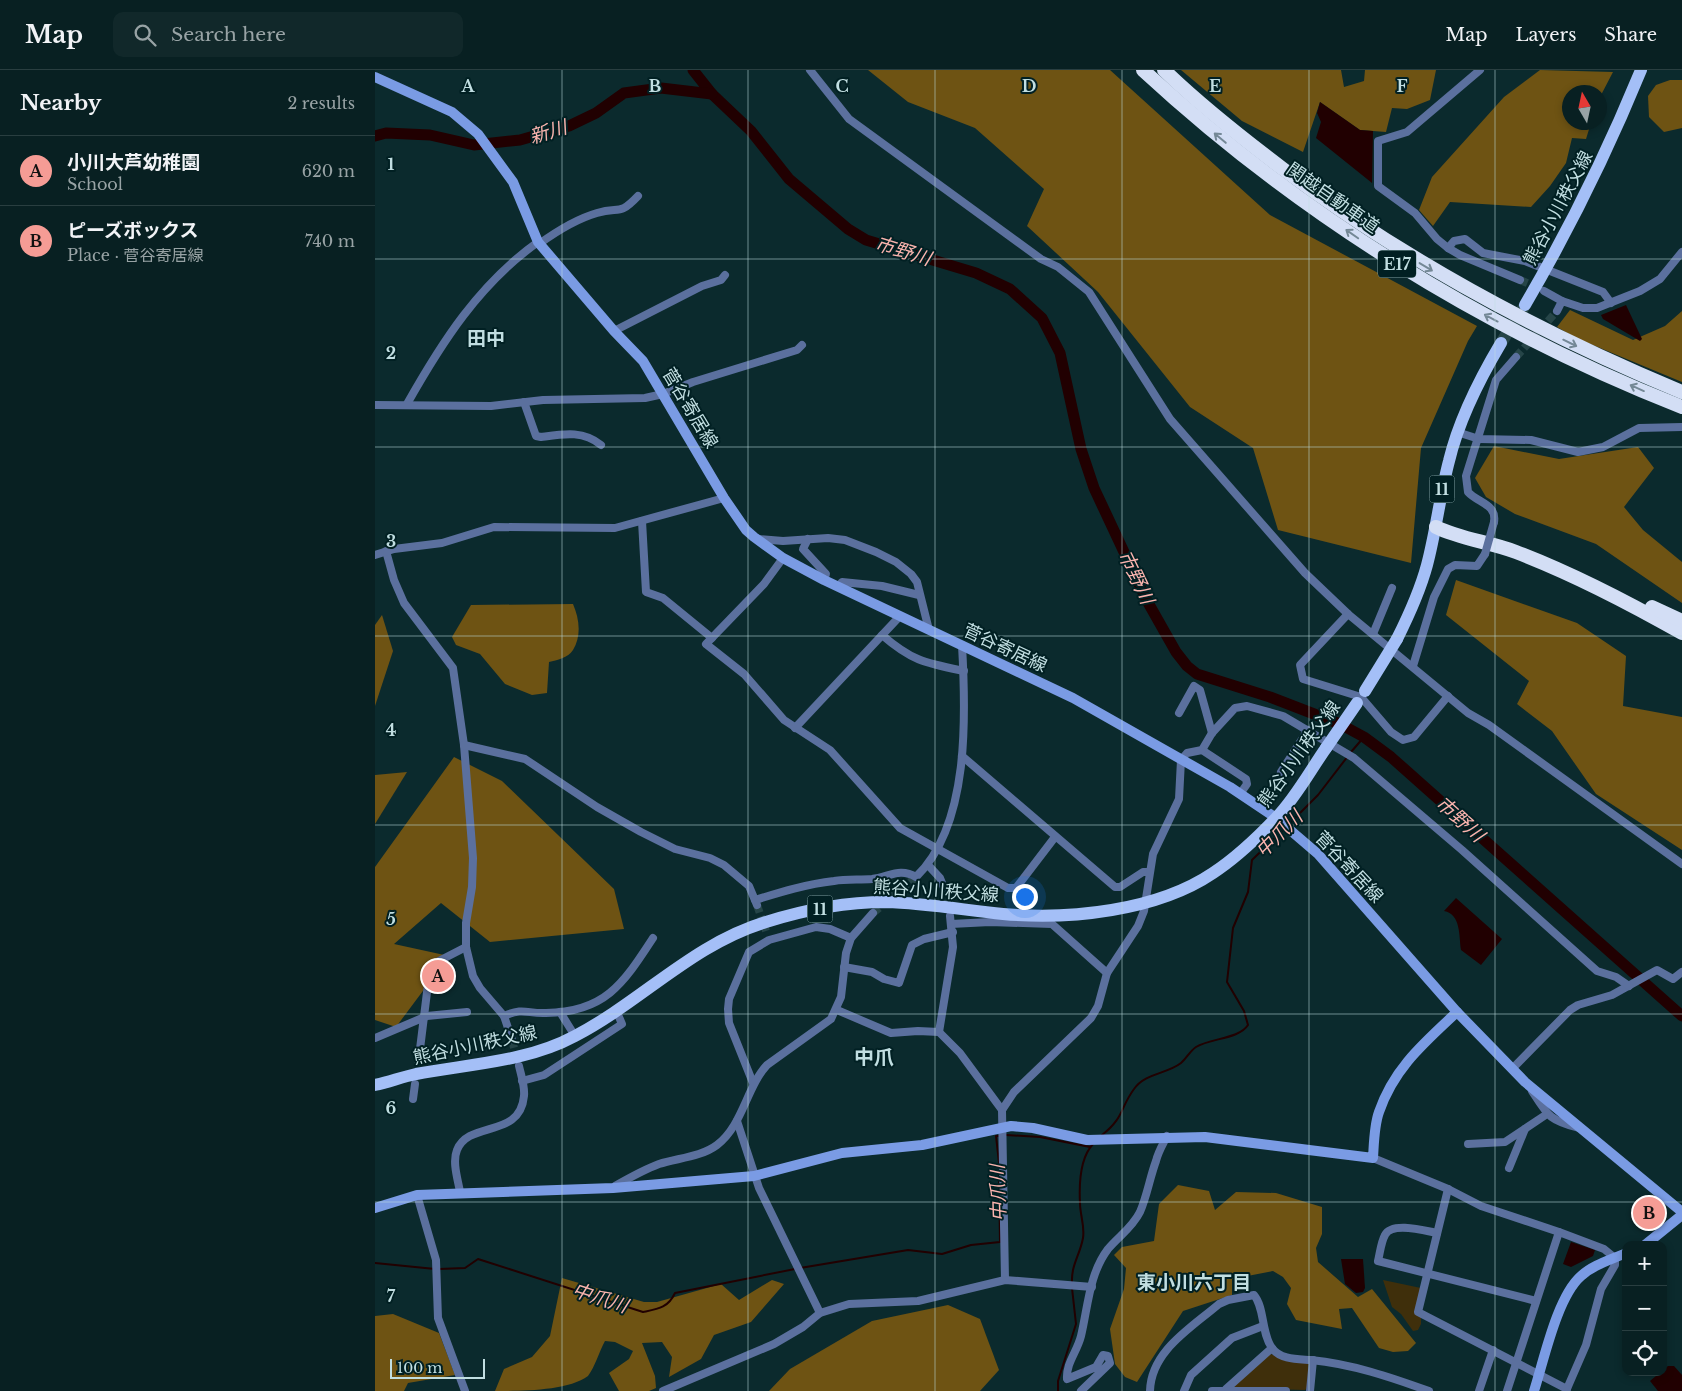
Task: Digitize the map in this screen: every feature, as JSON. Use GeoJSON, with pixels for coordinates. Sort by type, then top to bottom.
{"type":"FeatureCollection","features":[{"type":"Feature","properties":{"kind":"highway","name":"関越自動車道"},"geometry":{"type":"LineString","coordinates":[[1143,70],[1226,143],[1275,181],[1405,269],[1466,305],[1549,348],[1682,407]]}},
{"type":"Feature","properties":{"kind":"highway","name":"関越自動車道"},"geometry":{"type":"LineString","coordinates":[[1164,70],[1233,131],[1323,199],[1413,259],[1511,314],[1601,358],[1647,378],[1682,390]]}},
{"type":"Feature","properties":{"kind":"highway"},"geometry":{"type":"LineString","coordinates":[[1436,527],[1451,526],[1473,530],[1515,542],[1556,559],[1682,621]]}},
{"type":"Feature","properties":{"kind":"highway"},"geometry":{"type":"LineString","coordinates":[[1436,527],[1449,534],[1496,545],[1541,562],[1682,633]]}},
{"type":"Feature","properties":{"kind":"main road","name":"熊谷小川秩父線"},"geometry":{"type":"LineString","coordinates":[[1525,305],[1574,219],[1607,151],[1639,74]]}},
{"type":"Feature","properties":{"kind":"main road","name":"菅谷寄居線"},"geometry":{"type":"LineString","coordinates":[[375,78],[452,112],[478,134],[513,182],[538,243],[614,331],[643,360],[724,498],[746,530],[783,558],[824,580],[1073,698],[1240,794],[1276,818],[1318,854],[1457,1012],[1528,1085],[1682,1214]]}},
{"type":"Feature","properties":{"kind":"main road","name":"熊谷小川秩父線"},"geometry":{"type":"LineString","coordinates":[[375,1085],[415,1074],[532,1054],[575,1036],[616,1010],[674,968],[721,940],[763,922],[796,913],[843,905],[889,902],[1007,914],[1094,912],[1144,904],[1184,889],[1213,873],[1276,818],[1361,697],[1397,639],[1419,590],[1436,527],[1449,461],[1457,432],[1477,386],[1501,344]]}},
{"type":"Feature","properties":{"kind":"main road"},"geometry":{"type":"LineString","coordinates":[[375,1208],[417,1195],[613,1188],[754,1176],[842,1153],[922,1145],[1003,1127],[1033,1128],[1087,1140],[1167,1136],[1205,1137],[1373,1158],[1378,1113],[1387,1087],[1412,1055],[1457,1012]]}},
{"type":"Feature","properties":{"kind":"main road"},"geometry":{"type":"LineString","coordinates":[[1650,1241],[1682,1214]]}},
{"type":"Feature","properties":{"kind":"main road"},"geometry":{"type":"LineString","coordinates":[[1534,1391],[1561,1304],[1574,1283],[1590,1269],[1622,1255]]}},
{"type":"Feature","properties":{"kind":"street"},"geometry":{"type":"LineString","coordinates":[[810,70],[849,119],[1041,258],[1058,266],[1089,292],[1170,419],[1305,573],[1348,614],[1468,713],[1489,725],[1682,864]]}},
{"type":"Feature","properties":{"kind":"street"},"geometry":{"type":"LineString","coordinates":[[1480,70],[1407,132],[1378,141],[1378,186],[1415,213],[1437,239],[1448,248],[1460,255],[1520,280]]}},
{"type":"Feature","properties":{"kind":"street"},"geometry":{"type":"LineString","coordinates":[[407,404],[450,332],[495,277],[538,243],[556,232],[598,212],[622,210],[638,196]]}},
{"type":"Feature","properties":{"kind":"street"},"geometry":{"type":"LineString","coordinates":[[1448,248],[1454,241],[1465,239],[1483,253],[1525,261],[1603,292],[1611,303]]}},
{"type":"Feature","properties":{"kind":"street"},"geometry":{"type":"LineString","coordinates":[[1544,291],[1563,301],[1583,308],[1597,308],[1655,283],[1682,252]]}},
{"type":"Feature","properties":{"kind":"street"},"geometry":{"type":"LineString","coordinates":[[614,331],[702,286],[721,280],[725,275]]}},
{"type":"Feature","properties":{"kind":"street"},"geometry":{"type":"LineString","coordinates":[[1557,311],[1563,301]]}},
{"type":"Feature","properties":{"kind":"street"},"geometry":{"type":"LineString","coordinates":[[375,405],[491,406],[524,402],[645,398],[663,394],[693,382],[797,350],[802,345]]}},
{"type":"Feature","properties":{"kind":"street"},"geometry":{"type":"LineString","coordinates":[[1413,666],[1434,597],[1448,569],[1455,566],[1477,566],[1485,554],[1494,522],[1493,510],[1473,497],[1466,484],[1466,476],[1496,380],[1517,357]]}},
{"type":"Feature","properties":{"kind":"street"},"geometry":{"type":"LineString","coordinates":[[524,402],[536,436],[541,438],[579,434],[588,436],[601,446]]}},
{"type":"Feature","properties":{"kind":"street"},"geometry":{"type":"LineString","coordinates":[[1457,432],[1479,439],[1531,440],[1578,452],[1603,447],[1639,428],[1682,426]]}},
{"type":"Feature","properties":{"kind":"street"},"geometry":{"type":"LineString","coordinates":[[375,555],[386,551],[442,543],[494,527],[615,528],[724,498]]}},
{"type":"Feature","properties":{"kind":"street"},"geometry":{"type":"LineString","coordinates":[[642,521],[645,592],[663,598],[712,638]]}},
{"type":"Feature","properties":{"kind":"street"},"geometry":{"type":"LineString","coordinates":[[757,539],[783,541],[809,539],[845,540],[896,562],[911,574],[917,582],[929,630]]}},
{"type":"Feature","properties":{"kind":"street"},"geometry":{"type":"LineString","coordinates":[[809,539],[803,549],[826,574],[824,580]]}},
{"type":"Feature","properties":{"kind":"street"},"geometry":{"type":"LineString","coordinates":[[386,551],[394,580],[404,603],[453,668],[463,745],[473,858],[472,887],[466,924],[465,947],[468,965],[479,988],[504,1016],[512,1040]]}},
{"type":"Feature","properties":{"kind":"street"},"geometry":{"type":"LineString","coordinates":[[783,558],[764,584],[706,644],[744,674],[784,720],[830,750],[900,828],[939,850],[1008,888],[1013,888],[1055,837]]}},
{"type":"Feature","properties":{"kind":"street"},"geometry":{"type":"LineString","coordinates":[[838,587],[841,582],[882,586],[919,595]]}},
{"type":"Feature","properties":{"kind":"street"},"geometry":{"type":"LineString","coordinates":[[1373,634],[1392,588]]}},
{"type":"Feature","properties":{"kind":"street"},"geometry":{"type":"LineString","coordinates":[[1348,614],[1300,665],[1303,679],[1361,697],[1391,732],[1403,740],[1414,737],[1448,696]]}},
{"type":"Feature","properties":{"kind":"street"},"geometry":{"type":"LineString","coordinates":[[795,728],[900,616]]}},
{"type":"Feature","properties":{"kind":"street"},"geometry":{"type":"LineString","coordinates":[[882,635],[905,654],[922,662],[963,672]]}},
{"type":"Feature","properties":{"kind":"street"},"geometry":{"type":"LineString","coordinates":[[463,745],[525,759],[597,807],[641,832],[675,849],[710,858],[724,865],[749,886],[756,902],[797,887],[835,881],[873,878],[899,871],[909,872],[916,877],[939,850],[953,803],[962,756],[965,702],[962,645]]}},
{"type":"Feature","properties":{"kind":"street"},"geometry":{"type":"LineString","coordinates":[[1179,713],[1194,686],[1200,690],[1212,733]]}},
{"type":"Feature","properties":{"kind":"street"},"geometry":{"type":"LineString","coordinates":[[1202,750],[1212,733],[1220,727],[1232,711],[1243,706],[1283,716],[1354,758],[1462,850],[1597,971],[1616,977],[1631,985]]}},
{"type":"Feature","properties":{"kind":"street"},"geometry":{"type":"LineString","coordinates":[[1281,772],[1307,730]]}},
{"type":"Feature","properties":{"kind":"street"},"geometry":{"type":"LineString","coordinates":[[1002,1110],[1014,1092],[1091,1018],[1098,1006],[1107,972],[1138,926],[1153,854],[1179,799],[1181,760],[1187,753],[1202,750],[1247,779],[1247,784],[1240,794]]}},
{"type":"Feature","properties":{"kind":"street"},"geometry":{"type":"LineString","coordinates":[[962,756],[1115,887],[1120,887],[1143,872],[1148,872]]}},
{"type":"Feature","properties":{"kind":"street"},"geometry":{"type":"LineString","coordinates":[[928,865],[940,878],[944,888]]}},
{"type":"Feature","properties":{"kind":"street"},"geometry":{"type":"LineString","coordinates":[[613,1188],[659,1164],[703,1152],[717,1145],[737,1120],[753,1083],[767,1065],[826,1024],[837,1010],[851,938],[873,913]]}},
{"type":"Feature","properties":{"kind":"street"},"geometry":{"type":"LineString","coordinates":[[844,967],[872,972],[884,980],[899,983],[912,945],[951,924],[990,922],[1052,924],[1107,972]]}},
{"type":"Feature","properties":{"kind":"street"},"geometry":{"type":"LineString","coordinates":[[939,1032],[951,964],[951,924]]}},
{"type":"Feature","properties":{"kind":"street"},"geometry":{"type":"LineString","coordinates":[[753,1083],[729,1023],[729,998],[749,952],[769,940],[815,927],[830,929],[851,938]]}},
{"type":"Feature","properties":{"kind":"street"},"geometry":{"type":"LineString","coordinates":[[766,931],[769,940]]}},
{"type":"Feature","properties":{"kind":"street"},"geometry":{"type":"LineString","coordinates":[[504,1016],[518,1010],[543,1014],[586,1008],[620,985],[653,938]]}},
{"type":"Feature","properties":{"kind":"street"},"geometry":{"type":"LineString","coordinates":[[419,1056],[430,968],[435,963],[465,947]]}},
{"type":"Feature","properties":{"kind":"street"},"geometry":{"type":"LineString","coordinates":[[1512,1069],[1570,1010],[1578,1005],[1612,995],[1657,970],[1673,979],[1682,972]]}},
{"type":"Feature","properties":{"kind":"street"},"geometry":{"type":"LineString","coordinates":[[522,1081],[544,1076],[593,1040],[622,1024],[616,1010]]}},
{"type":"Feature","properties":{"kind":"street"},"geometry":{"type":"LineString","coordinates":[[837,1010],[891,1034],[918,1031],[939,1032],[960,1053],[1002,1110],[1005,1280]]}},
{"type":"Feature","properties":{"kind":"street"},"geometry":{"type":"LineString","coordinates":[[375,1038],[425,1018],[467,1012]]}},
{"type":"Feature","properties":{"kind":"street"},"geometry":{"type":"LineString","coordinates":[[560,1012],[575,1036]]}},
{"type":"Feature","properties":{"kind":"street"},"geometry":{"type":"LineString","coordinates":[[460,1192],[456,1152],[460,1144],[482,1131],[496,1128],[515,1118],[524,1096],[519,1066]]}},
{"type":"Feature","properties":{"kind":"street"},"geometry":{"type":"LineString","coordinates":[[413,1100],[415,1084]]}},
{"type":"Feature","properties":{"kind":"street"},"geometry":{"type":"LineString","coordinates":[[1528,1085],[1547,1114],[1555,1122],[1580,1129]]}},
{"type":"Feature","properties":{"kind":"street"},"geometry":{"type":"LineString","coordinates":[[1468,1144],[1505,1142],[1547,1114]]}},
{"type":"Feature","properties":{"kind":"street"},"geometry":{"type":"LineString","coordinates":[[737,1120],[754,1176],[821,1313]]}},
{"type":"Feature","properties":{"kind":"street"},"geometry":{"type":"LineString","coordinates":[[1509,1168],[1525,1129]]}},
{"type":"Feature","properties":{"kind":"street"},"geometry":{"type":"LineString","coordinates":[[1081,1391],[1110,1363],[1109,1356],[1103,1355],[1096,1367],[1067,1379],[1068,1363],[1076,1350],[1081,1336],[1086,1302],[1098,1266],[1108,1249],[1132,1226],[1141,1210],[1156,1160],[1167,1136]]}},
{"type":"Feature","properties":{"kind":"street"},"geometry":{"type":"LineString","coordinates":[[1373,1158],[1448,1189],[1481,1206],[1604,1249],[1615,1258],[1615,1265],[1601,1289],[1586,1345],[1567,1390],[1540,1374],[1418,1312],[1448,1189]]}},
{"type":"Feature","properties":{"kind":"street"},"geometry":{"type":"LineString","coordinates":[[417,1195],[436,1260],[438,1318],[465,1391]]}},
{"type":"Feature","properties":{"kind":"street"},"geometry":{"type":"LineString","coordinates":[[1437,1233],[1412,1228],[1389,1230],[1385,1233],[1378,1261],[1536,1301]]}},
{"type":"Feature","properties":{"kind":"street"},"geometry":{"type":"LineString","coordinates":[[1507,1391],[1559,1232]]}},
{"type":"Feature","properties":{"kind":"street"},"geometry":{"type":"LineString","coordinates":[[663,1391],[774,1344],[803,1327],[821,1313],[849,1304],[918,1301],[1005,1280],[1092,1287]]}},
{"type":"Feature","properties":{"kind":"street"},"geometry":{"type":"LineString","coordinates":[[1150,1391],[1150,1379],[1163,1352],[1219,1304],[1228,1300],[1254,1295],[1272,1348],[1282,1356],[1358,1367],[1420,1390],[1429,1391]]}},
{"type":"Feature","properties":{"kind":"street"},"geometry":{"type":"LineString","coordinates":[[1184,1391],[1191,1375],[1232,1338],[1263,1326]]}},
{"type":"Feature","properties":{"kind":"street"},"geometry":{"type":"LineString","coordinates":[[1226,1390],[1272,1348]]}},
{"type":"Feature","properties":{"kind":"street"},"geometry":{"type":"LineString","coordinates":[[1479,1391],[1493,1350]]}},
{"type":"Feature","properties":{"kind":"street"},"geometry":{"type":"LineString","coordinates":[[1310,1391],[1313,1360]]}},
{"type":"Feature","properties":{"kind":"street"},"geometry":{"type":"LineString","coordinates":[[1214,1391],[1286,1391]]}},
{"type":"Feature","properties":{"kind":"shaded area"},"geometry":{"type":"Polygon","coordinates":[[[868,70],[1110,70],[1270,215],[1477,326],[1468,341],[1421,448],[1411,563],[1278,530],[1253,448],[1190,407],[1098,292],[1027,226],[1044,189],[975,128],[908,102],[868,70]]]}},
{"type":"Feature","properties":{"kind":"shaded area"},"geometry":{"type":"Polygon","coordinates":[[[1181,70],[1341,70],[1344,87],[1364,81],[1365,70],[1436,70],[1430,100],[1407,109],[1392,108],[1386,132],[1360,130],[1320,102],[1303,152],[1242,121],[1181,70]]]}},
{"type":"Feature","properties":{"kind":"shaded area"},"geometry":{"type":"Polygon","coordinates":[[[1540,70],[1613,72],[1606,85],[1562,85],[1562,130],[1589,130],[1586,139],[1572,138],[1566,163],[1550,186],[1531,207],[1450,202],[1433,226],[1419,210],[1432,177],[1504,97],[1540,70]]]}},
{"type":"Feature","properties":{"kind":"shaded area"},"geometry":{"type":"Polygon","coordinates":[[[1670,80],[1682,80],[1682,128],[1664,132],[1649,117],[1648,96],[1656,85],[1670,80]]]}},
{"type":"Feature","properties":{"kind":"shaded area"},"geometry":{"type":"Polygon","coordinates":[[[1320,102],[1360,130],[1373,131],[1372,183],[1316,138],[1321,122],[1317,113],[1320,102]]]}},
{"type":"Feature","properties":{"kind":"shaded area"},"geometry":{"type":"Polygon","coordinates":[[[1626,305],[1642,339],[1640,341],[1603,319],[1601,315],[1626,305]]]}},
{"type":"Feature","properties":{"kind":"shaded area"},"geometry":{"type":"Polygon","coordinates":[[[1570,310],[1633,340],[1665,326],[1682,311],[1682,382],[1576,338],[1557,327],[1570,310]]]}},
{"type":"Feature","properties":{"kind":"shaded area"},"geometry":{"type":"Polygon","coordinates":[[[1494,446],[1559,459],[1638,447],[1654,468],[1624,507],[1643,530],[1682,562],[1682,603],[1596,544],[1515,514],[1486,497],[1475,478],[1494,446]]]}},
{"type":"Feature","properties":{"kind":"shaded area"},"geometry":{"type":"Polygon","coordinates":[[[1456,580],[1577,623],[1626,656],[1623,706],[1682,717],[1682,850],[1596,794],[1552,731],[1517,704],[1529,681],[1446,615],[1456,580]]]}},
{"type":"Feature","properties":{"kind":"shaded area"},"geometry":{"type":"Polygon","coordinates":[[[573,604],[578,621],[578,638],[573,650],[568,655],[549,662],[547,693],[532,695],[505,684],[480,654],[456,645],[452,637],[471,605],[573,604]]]}},
{"type":"Feature","properties":{"kind":"shaded area"},"geometry":{"type":"Polygon","coordinates":[[[382,615],[393,651],[375,706],[375,625],[382,615]]]}},
{"type":"Feature","properties":{"kind":"shaded area"},"geometry":{"type":"Polygon","coordinates":[[[454,757],[502,781],[614,889],[624,929],[490,942],[441,903],[394,944],[449,956],[396,1027],[375,1020],[375,867],[454,757]]]}},
{"type":"Feature","properties":{"kind":"shaded area"},"geometry":{"type":"Polygon","coordinates":[[[407,772],[375,824],[375,775],[407,772]]]}},
{"type":"Feature","properties":{"kind":"shaded area"},"geometry":{"type":"Polygon","coordinates":[[[1456,898],[1502,939],[1481,965],[1461,950],[1458,926],[1454,916],[1444,911],[1456,898]]]}},
{"type":"Feature","properties":{"kind":"shaded area"},"geometry":{"type":"Polygon","coordinates":[[[1178,1185],[1209,1191],[1215,1210],[1236,1192],[1276,1193],[1322,1207],[1322,1234],[1316,1248],[1318,1262],[1358,1297],[1372,1289],[1416,1343],[1408,1351],[1393,1352],[1379,1348],[1352,1308],[1339,1309],[1342,1329],[1296,1320],[1287,1304],[1291,1288],[1283,1277],[1273,1271],[1232,1279],[1232,1295],[1183,1311],[1137,1382],[1125,1377],[1115,1364],[1110,1329],[1124,1289],[1126,1268],[1114,1255],[1122,1247],[1154,1241],[1159,1204],[1178,1185]]]}},
{"type":"Feature","properties":{"kind":"shaded area"},"geometry":{"type":"Polygon","coordinates":[[[1571,1242],[1595,1250],[1593,1256],[1571,1267],[1563,1264],[1571,1242]]]}},
{"type":"Feature","properties":{"kind":"shaded area"},"geometry":{"type":"Polygon","coordinates":[[[1341,1259],[1363,1259],[1365,1288],[1363,1292],[1356,1293],[1345,1284],[1341,1259]]]}},
{"type":"Feature","properties":{"kind":"shaded area"},"geometry":{"type":"Polygon","coordinates":[[[562,1278],[644,1302],[657,1302],[721,1284],[739,1300],[772,1280],[784,1284],[751,1322],[714,1335],[701,1359],[669,1377],[672,1357],[662,1342],[642,1343],[655,1376],[656,1388],[649,1391],[619,1391],[609,1373],[629,1359],[633,1351],[615,1342],[605,1341],[588,1376],[579,1381],[569,1385],[544,1389],[495,1391],[504,1369],[532,1357],[550,1336],[562,1278]]]}},
{"type":"Feature","properties":{"kind":"shaded area"},"geometry":{"type":"Polygon","coordinates":[[[1383,1280],[1421,1288],[1421,1324],[1418,1330],[1413,1331],[1401,1314],[1392,1307],[1383,1280]]]}},
{"type":"Feature","properties":{"kind":"shaded area"},"geometry":{"type":"Polygon","coordinates":[[[948,1305],[980,1319],[999,1370],[980,1391],[769,1391],[790,1369],[872,1321],[948,1305]]]}},
{"type":"Feature","properties":{"kind":"shaded area"},"geometry":{"type":"Polygon","coordinates":[[[393,1314],[439,1333],[455,1375],[408,1383],[404,1391],[375,1391],[375,1316],[393,1314]]]}},
{"type":"Feature","properties":{"kind":"shaded area"},"geometry":{"type":"Polygon","coordinates":[[[1270,1354],[1309,1362],[1307,1388],[1305,1390],[1235,1388],[1234,1386],[1270,1354]]]}},
{"type":"Feature","properties":{"kind":"shaded area"},"geometry":{"type":"Polygon","coordinates":[[[1674,1366],[1682,1375],[1682,1391],[1658,1391],[1650,1381],[1656,1376],[1667,1376],[1667,1367],[1674,1366]]]}},
{"type":"Feature","properties":{"kind":"waterway","name":"市野川"},"geometry":{"type":"LineString","coordinates":[[693,70],[712,94],[751,131],[789,179],[848,229],[866,240],[976,273],[1010,289],[1042,318],[1060,353],[1081,449],[1094,488],[1146,599],[1176,652],[1187,666],[1197,674],[1270,697],[1340,724],[1364,737],[1391,757],[1682,1016]]}},
{"type":"Feature","properties":{"kind":"waterway","name":"新川"},"geometry":{"type":"LineString","coordinates":[[375,136],[386,133],[430,135],[474,145],[520,140],[569,126],[596,113],[624,93],[661,88],[712,94]]}},
{"type":"Feature","properties":{"kind":"waterway","name":"中爪川"},"geometry":{"type":"LineString","coordinates":[[1351,752],[1364,737]]}},
{"type":"Feature","properties":{"kind":"waterway","name":"中爪川"},"geometry":{"type":"LineString","coordinates":[[1289,824],[1318,795],[1348,756]]}},
{"type":"Feature","properties":{"kind":"waterway","name":"中爪川"},"geometry":{"type":"LineString","coordinates":[[1102,1135],[1121,1113],[1134,1089],[1144,1080],[1175,1067],[1196,1047],[1232,1036],[1244,1030],[1248,1025],[1244,1011],[1227,982],[1233,928],[1248,892],[1252,860],[1284,829]]}},
{"type":"Feature","properties":{"kind":"waterway","name":"中爪川"},"geometry":{"type":"LineString","coordinates":[[1006,1135],[1040,1137],[1090,1147]]}},
{"type":"Feature","properties":{"kind":"waterway","name":"中爪川"},"geometry":{"type":"LineString","coordinates":[[999,1163],[996,1136],[1001,1136]]}},
{"type":"Feature","properties":{"kind":"waterway"},"geometry":{"type":"LineString","coordinates":[[1072,1283],[1074,1265],[1082,1244],[1083,1234],[1080,1203],[1081,1172],[1085,1156],[1093,1144]]}},
{"type":"Feature","properties":{"kind":"waterway","name":"中爪川"},"geometry":{"type":"LineString","coordinates":[[800,1268],[908,1250],[942,1254],[971,1245],[1000,1242],[999,1173]]}},
{"type":"Feature","properties":{"kind":"waterway","name":"中爪川"},"geometry":{"type":"LineString","coordinates":[[439,1269],[465,1268],[478,1259],[643,1312],[666,1305],[675,1293],[795,1269]]}},
{"type":"Feature","properties":{"kind":"waterway","name":"中爪川"},"geometry":{"type":"LineString","coordinates":[[375,1263],[435,1269]]}},
{"type":"Feature","properties":{"kind":"waterway"},"geometry":{"type":"LineString","coordinates":[[1058,1391],[1058,1381],[1076,1324],[1072,1288]]}},
{"type":"Feature","properties":{"kind":"tunnel"},"geometry":{"type":"LineString","coordinates":[[1520,280],[1539,288]]}},
{"type":"Feature","properties":{"kind":"tunnel"},"geometry":{"type":"LineString","coordinates":[[1501,343],[1524,307]]}},
{"type":"Feature","properties":{"kind":"tunnel"},"geometry":{"type":"LineString","coordinates":[[1516,357],[1557,311]]}},
{"type":"Feature","properties":{"kind":"tunnel"},"geometry":{"type":"LineString","coordinates":[[873,913],[916,877]]}},
{"type":"Feature","properties":{"kind":"tunnel"},"geometry":{"type":"LineString","coordinates":[[944,888],[949,911]]}},
{"type":"Feature","properties":{"kind":"tunnel"},"geometry":{"type":"LineString","coordinates":[[757,905],[766,931]]}},
{"type":"Feature","properties":{"kind":"tunnel"},"geometry":{"type":"LineString","coordinates":[[512,1040],[517,1059]]}},
{"type":"Feature","properties":{"kind":"tunnel"},"geometry":{"type":"LineString","coordinates":[[416,1077],[419,1057]]}},
{"type":"Feature","properties":{"kind":"place","name":"小川大芦幼稚園"},"geometry":{"type":"Point","coordinates":[438,976]}},
{"type":"Feature","properties":{"kind":"place","name":"ピーズボックス"},"geometry":{"type":"Point","coordinates":[1649,1213]}},
{"type":"Feature","properties":{"kind":"district","name":"田中"},"geometry":{"type":"Point","coordinates":[486,338]}},
{"type":"Feature","properties":{"kind":"district","name":"中爪"},"geometry":{"type":"Point","coordinates":[874,1057]}},
{"type":"Feature","properties":{"kind":"district","name":"東小川六丁目"},"geometry":{"type":"Point","coordinates":[1194,1282]}}]}
